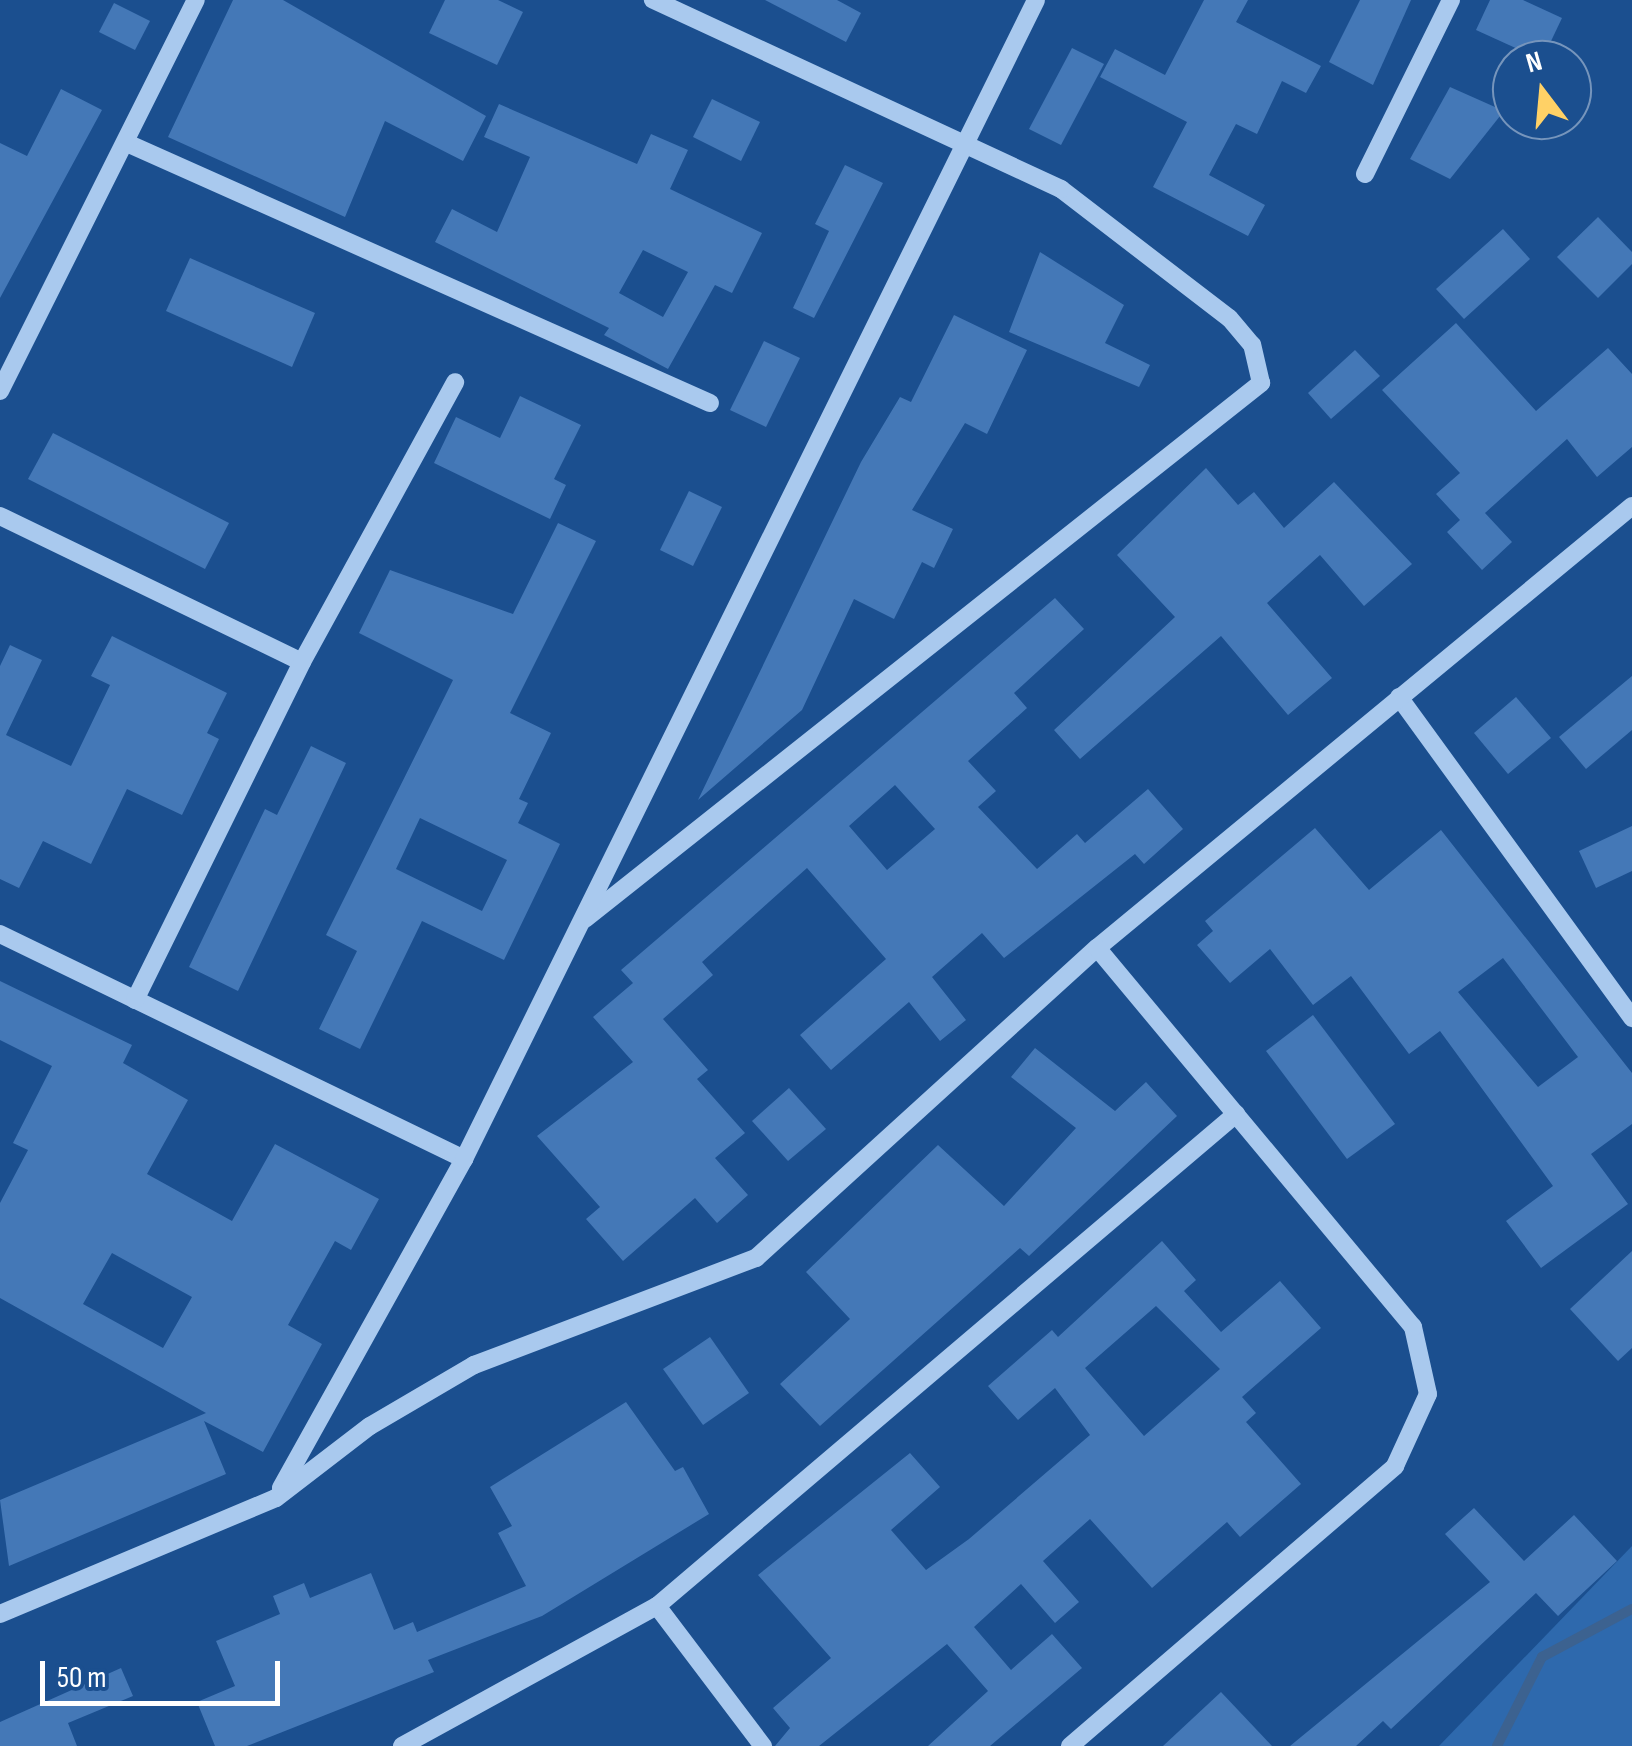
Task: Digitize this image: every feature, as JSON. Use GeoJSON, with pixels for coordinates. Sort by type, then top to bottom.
{"type":"FeatureCollection","features":[{"type":"Feature","properties":{"kind":"street"},"geometry":{"type":"LineString","coordinates":[[0,391],[129,144],[196,0]]}},
{"type":"Feature","properties":{"kind":"street"},"geometry":{"type":"LineString","coordinates":[[581,922],[1261,383],[1252,345],[1229,318],[1123,230],[1061,190],[962,150],[653,0]]}},
{"type":"Feature","properties":{"kind":"street"},"geometry":{"type":"LineString","coordinates":[[276,1498],[464,1160],[1036,0]]}},
{"type":"Feature","properties":{"kind":"street"},"geometry":{"type":"LineString","coordinates":[[1365,174],[1451,0]]}},
{"type":"Feature","properties":{"kind":"street"},"geometry":{"type":"LineString","coordinates":[[129,144],[710,404]]}},
{"type":"Feature","properties":{"kind":"street"},"geometry":{"type":"LineString","coordinates":[[135,1000],[302,662],[455,382]]}},
{"type":"Feature","properties":{"kind":"street"},"geometry":{"type":"LineString","coordinates":[[0,1614],[276,1498],[370,1426],[474,1365],[756,1258],[1097,948],[1632,506]]}},
{"type":"Feature","properties":{"kind":"street"},"geometry":{"type":"LineString","coordinates":[[0,516],[302,662]]}},
{"type":"Feature","properties":{"kind":"street"},"geometry":{"type":"LineString","coordinates":[[1399,698],[1632,1018]]}},
{"type":"Feature","properties":{"kind":"street"},"geometry":{"type":"LineString","coordinates":[[0,934],[464,1160]]}},
{"type":"Feature","properties":{"kind":"street"},"geometry":{"type":"LineString","coordinates":[[1070,1746],[1395,1466],[1428,1394],[1413,1327],[1097,948]]}},
{"type":"Feature","properties":{"kind":"street"},"geometry":{"type":"LineString","coordinates":[[402,1746],[657,1606],[1236,1114]]}},
{"type":"Feature","properties":{"kind":"street"},"geometry":{"type":"LineString","coordinates":[[657,1606],[763,1746]]}},
{"type":"Feature","properties":{"kind":"shaded area"},"geometry":{"type":"Polygon","coordinates":[[[1632,1546],[1632,1746],[1439,1746],[1632,1546]]]}},
{"type":"Feature","properties":{"kind":"building"},"geometry":{"type":"Polygon","coordinates":[[[233,0],[283,0],[486,116],[463,161],[385,121],[345,217],[168,137],[233,0]]]}},
{"type":"Feature","properties":{"kind":"building"},"geometry":{"type":"Polygon","coordinates":[[[445,0],[498,0],[523,12],[497,65],[429,33],[445,0]]]}},
{"type":"Feature","properties":{"kind":"building"},"geometry":{"type":"Polygon","coordinates":[[[765,0],[837,0],[861,13],[846,42],[765,0]]]}},
{"type":"Feature","properties":{"kind":"building"},"geometry":{"type":"Polygon","coordinates":[[[1204,0],[1248,0],[1236,22],[1321,66],[1306,93],[1282,81],[1257,134],[1236,124],[1209,175],[1265,205],[1248,236],[1153,187],[1187,122],[1100,77],[1115,49],[1165,75],[1204,0]]]}},
{"type":"Feature","properties":{"kind":"building"},"geometry":{"type":"Polygon","coordinates":[[[1360,0],[1411,0],[1373,85],[1329,62],[1360,0]]]}},
{"type":"Feature","properties":{"kind":"building"},"geometry":{"type":"Polygon","coordinates":[[[1490,0],[1523,0],[1562,18],[1552,40],[1498,40],[1476,30],[1490,0]]]}},
{"type":"Feature","properties":{"kind":"building"},"geometry":{"type":"Polygon","coordinates":[[[114,3],[150,21],[135,50],[99,32],[114,3]]]}},
{"type":"Feature","properties":{"kind":"building"},"geometry":{"type":"Polygon","coordinates":[[[1072,48],[1104,64],[1061,145],[1029,129],[1072,48]]]}},
{"type":"Feature","properties":{"kind":"building"},"geometry":{"type":"Polygon","coordinates":[[[1450,87],[1492,106],[1492,126],[1450,179],[1410,159],[1450,87]]]}},
{"type":"Feature","properties":{"kind":"building"},"geometry":{"type":"Polygon","coordinates":[[[61,89],[102,110],[0,298],[0,143],[27,156],[61,89]]]}},
{"type":"Feature","properties":{"kind":"building"},"geometry":{"type":"Polygon","coordinates":[[[712,99],[760,122],[741,161],[693,137],[712,99]]]}},
{"type":"Feature","properties":{"kind":"building"},"geometry":{"type":"Polygon","coordinates":[[[499,104],[637,164],[651,134],[688,150],[670,189],[762,233],[732,293],[715,285],[668,369],[604,335],[609,328],[435,242],[452,209],[497,232],[530,157],[484,137],[499,104]],[[643,250],[619,293],[663,317],[688,272],[643,250]]]}},
{"type":"Feature","properties":{"kind":"building"},"geometry":{"type":"Polygon","coordinates":[[[845,165],[883,183],[814,318],[793,308],[829,231],[815,224],[845,165]]]}},
{"type":"Feature","properties":{"kind":"building"},"geometry":{"type":"Polygon","coordinates":[[[1598,217],[1632,252],[1632,264],[1598,298],[1557,257],[1598,217]]]}},
{"type":"Feature","properties":{"kind":"building"},"geometry":{"type":"Polygon","coordinates":[[[1503,229],[1530,259],[1464,319],[1436,289],[1503,229]]]}},
{"type":"Feature","properties":{"kind":"building"},"geometry":{"type":"Polygon","coordinates":[[[1040,252],[1124,305],[1105,343],[1150,365],[1139,387],[1009,332],[1040,252]]]}},
{"type":"Feature","properties":{"kind":"building"},"geometry":{"type":"Polygon","coordinates":[[[190,258],[315,313],[292,367],[166,311],[190,258]]]}},
{"type":"Feature","properties":{"kind":"building"},"geometry":{"type":"Polygon","coordinates":[[[954,315],[1027,350],[987,434],[965,423],[912,510],[953,529],[934,568],[922,562],[894,619],[854,599],[802,710],[698,800],[861,462],[900,397],[911,402],[954,315]]]}},
{"type":"Feature","properties":{"kind":"building"},"geometry":{"type":"Polygon","coordinates":[[[1456,323],[1536,411],[1608,348],[1632,374],[1632,447],[1597,477],[1567,439],[1485,513],[1512,542],[1482,570],[1447,532],[1460,520],[1436,494],[1460,473],[1382,390],[1456,323]]]}},
{"type":"Feature","properties":{"kind":"building"},"geometry":{"type":"Polygon","coordinates":[[[764,341],[800,358],[766,427],[730,410],[764,341]]]}},
{"type":"Feature","properties":{"kind":"building"},"geometry":{"type":"Polygon","coordinates":[[[1355,350],[1380,376],[1331,419],[1308,393],[1355,350]]]}},
{"type":"Feature","properties":{"kind":"building"},"geometry":{"type":"Polygon","coordinates":[[[520,396],[581,425],[554,479],[566,485],[550,519],[434,463],[456,417],[500,438],[520,396]]]}},
{"type":"Feature","properties":{"kind":"building"},"geometry":{"type":"Polygon","coordinates":[[[53,433],[229,523],[205,569],[28,479],[53,433]]]}},
{"type":"Feature","properties":{"kind":"building"},"geometry":{"type":"Polygon","coordinates":[[[1206,468],[1238,505],[1254,492],[1284,528],[1334,482],[1412,564],[1364,606],[1320,555],[1267,603],[1332,678],[1288,715],[1221,636],[1080,759],[1054,730],[1175,617],[1117,555],[1206,468]]]}},
{"type":"Feature","properties":{"kind":"building"},"geometry":{"type":"Polygon","coordinates":[[[689,491],[722,507],[693,566],[660,550],[689,491]]]}},
{"type":"Feature","properties":{"kind":"building"},"geometry":{"type":"Polygon","coordinates":[[[558,523],[596,541],[510,713],[551,733],[519,799],[528,803],[518,823],[560,844],[504,960],[422,921],[360,1049],[319,1029],[357,951],[326,935],[453,680],[359,633],[390,570],[513,614],[558,523]],[[420,818],[396,869],[482,911],[507,860],[420,818]]]}},
{"type":"Feature","properties":{"kind":"building"},"geometry":{"type":"Polygon","coordinates":[[[1055,598],[1084,629],[1014,693],[1027,708],[968,761],[996,791],[978,807],[1037,869],[1077,834],[1085,843],[1148,789],[1183,829],[1144,864],[1135,854],[1004,958],[982,933],[932,977],[966,1020],[940,1041],[909,1002],[831,1070],[800,1035],[886,959],[807,868],[702,962],[713,975],[663,1019],[708,1070],[697,1079],[745,1133],[715,1158],[748,1195],[717,1223],[695,1198],[623,1261],[586,1219],[600,1207],[537,1136],[633,1062],[593,1017],[633,983],[621,970],[1055,598]],[[895,785],[849,826],[887,870],[935,829],[895,785]]]}},
{"type":"Feature","properties":{"kind":"building"},"geometry":{"type":"Polygon","coordinates":[[[112,636],[227,693],[207,733],[219,739],[182,815],[127,789],[91,864],[43,841],[19,888],[0,879],[0,666],[10,645],[42,660],[6,735],[71,766],[110,685],[91,676],[112,636]]]}},
{"type":"Feature","properties":{"kind":"building"},"geometry":{"type":"Polygon","coordinates":[[[1632,676],[1632,730],[1586,769],[1559,737],[1632,676]]]}},
{"type":"Feature","properties":{"kind":"building"},"geometry":{"type":"Polygon","coordinates":[[[1516,697],[1551,738],[1508,774],[1474,733],[1516,697]]]}},
{"type":"Feature","properties":{"kind":"building"},"geometry":{"type":"Polygon","coordinates":[[[311,746],[346,763],[238,991],[189,967],[265,809],[277,815],[311,746]]]}},
{"type":"Feature","properties":{"kind":"building"},"geometry":{"type":"Polygon","coordinates":[[[1632,826],[1632,871],[1596,888],[1579,851],[1632,826]]]}},
{"type":"Feature","properties":{"kind":"building"},"geometry":{"type":"Polygon","coordinates":[[[1315,828],[1369,890],[1441,830],[1632,1073],[1632,1124],[1591,1154],[1628,1204],[1541,1268],[1506,1221],[1553,1186],[1440,1031],[1409,1054],[1351,976],[1313,1005],[1270,949],[1230,983],[1197,945],[1213,931],[1205,921],[1315,828]],[[1503,958],[1458,992],[1538,1087],[1578,1057],[1503,958]]]}},
{"type":"Feature","properties":{"kind":"building"},"geometry":{"type":"Polygon","coordinates":[[[0,981],[132,1045],[123,1063],[188,1100],[147,1174],[232,1221],[275,1144],[379,1199],[351,1250],[335,1241],[288,1325],[322,1344],[263,1452],[204,1421],[226,1474],[9,1566],[0,1500],[206,1413],[0,1298],[0,1203],[28,1150],[13,1143],[52,1066],[0,1040],[0,981]],[[112,1253],[83,1304],[163,1348],[192,1297],[112,1253]]]}},
{"type":"Feature","properties":{"kind":"building"},"geometry":{"type":"Polygon","coordinates":[[[1313,1015],[1395,1124],[1347,1159],[1266,1051],[1313,1015]]]}},
{"type":"Feature","properties":{"kind":"building"},"geometry":{"type":"Polygon","coordinates":[[[1035,1048],[1115,1111],[1146,1082],[1177,1116],[1029,1256],[1020,1248],[820,1426],[780,1384],[850,1319],[806,1272],[938,1145],[1004,1206],[1076,1128],[1011,1077],[1035,1048]]]}},
{"type":"Feature","properties":{"kind":"building"},"geometry":{"type":"Polygon","coordinates":[[[789,1088],[826,1129],[788,1161],[752,1121],[789,1088]]]}},
{"type":"Feature","properties":{"kind":"building"},"geometry":{"type":"Polygon","coordinates":[[[1162,1241],[1196,1280],[1184,1291],[1221,1332],[1280,1281],[1321,1328],[1242,1397],[1256,1413],[1246,1422],[1301,1484],[1240,1537],[1227,1522],[1152,1588],[1090,1519],[1043,1561],[1079,1602],[1055,1623],[1021,1584],[974,1627],[1011,1670],[1052,1634],[1082,1668],[990,1746],[928,1746],[988,1691],[947,1644],[819,1746],[775,1746],[790,1728],[773,1708],[831,1658],[758,1575],[910,1453],[940,1487],[891,1530],[926,1570],[969,1539],[1090,1435],[1055,1388],[1018,1420],[988,1386],[1052,1330],[1058,1337],[1162,1241]],[[1156,1306],[1085,1368],[1144,1436],[1220,1369],[1156,1306]]]}},
{"type":"Feature","properties":{"kind":"building"},"geometry":{"type":"Polygon","coordinates":[[[1632,1251],[1632,1348],[1618,1361],[1570,1309],[1632,1251]]]}},
{"type":"Feature","properties":{"kind":"building"},"geometry":{"type":"Polygon","coordinates":[[[710,1337],[749,1393],[703,1425],[663,1369],[710,1337]]]}},
{"type":"Feature","properties":{"kind":"building"},"geometry":{"type":"Polygon","coordinates":[[[626,1402],[675,1471],[683,1467],[709,1514],[542,1616],[428,1660],[434,1672],[247,1746],[215,1746],[197,1702],[235,1686],[216,1641],[280,1614],[273,1596],[304,1583],[310,1598],[371,1573],[394,1630],[413,1622],[417,1632],[526,1586],[498,1533],[512,1526],[490,1487],[626,1402]]]}},
{"type":"Feature","properties":{"kind":"building"},"geometry":{"type":"Polygon","coordinates":[[[1474,1508],[1524,1561],[1574,1515],[1617,1561],[1558,1616],[1536,1593],[1391,1729],[1383,1721],[1356,1746],[1290,1746],[1490,1582],[1445,1534],[1474,1508]]]}},
{"type":"Feature","properties":{"kind":"building"},"geometry":{"type":"Polygon","coordinates":[[[121,1668],[133,1696],[68,1723],[77,1746],[0,1746],[0,1722],[121,1668]]]}},
{"type":"Feature","properties":{"kind":"building"},"geometry":{"type":"Polygon","coordinates":[[[1221,1692],[1272,1746],[1163,1746],[1221,1692]]]}},
{"type":"Feature","properties":{"kind":"waterway"},"geometry":{"type":"LineString","coordinates":[[1497,1746],[1542,1657],[1632,1609]]}}]}
